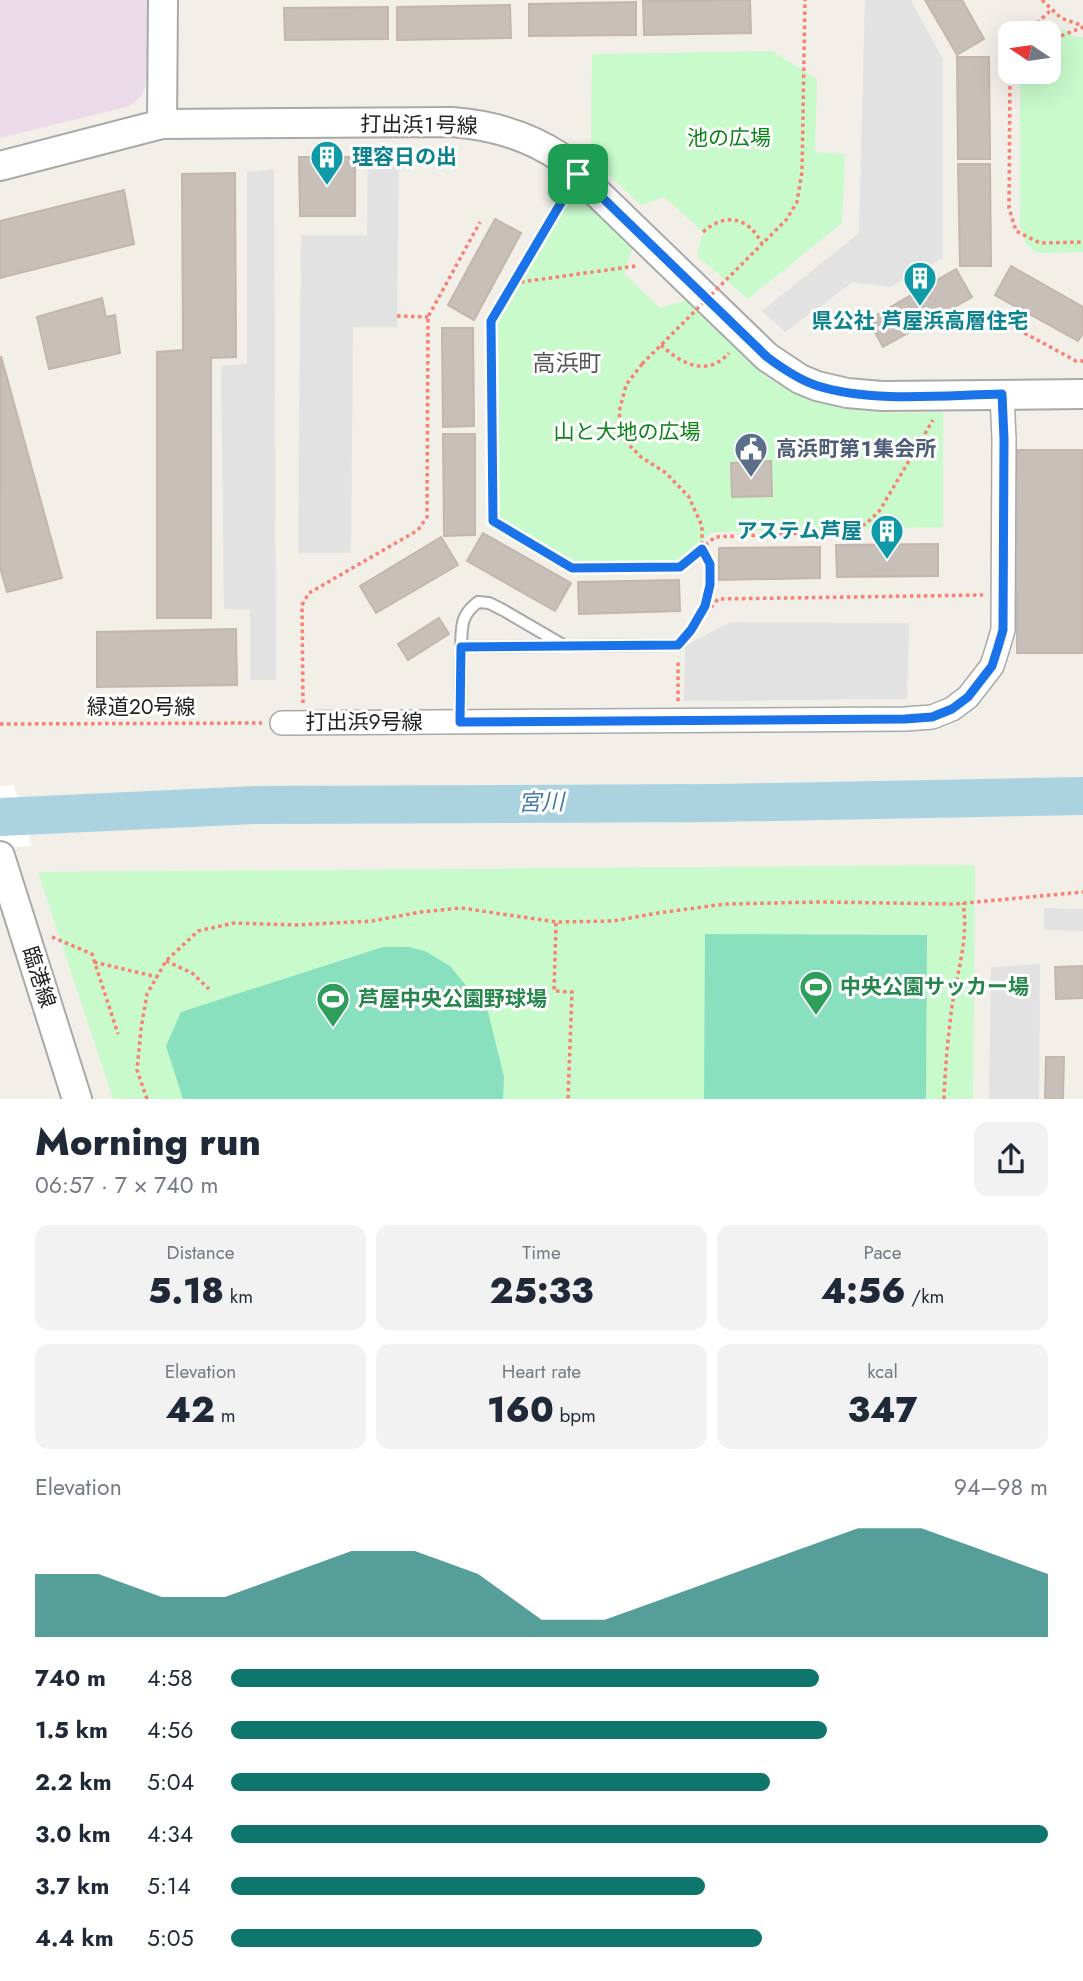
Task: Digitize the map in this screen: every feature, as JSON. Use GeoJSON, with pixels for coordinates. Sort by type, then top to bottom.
{"type":"FeatureCollection","features":[{"type":"Feature","properties":{"kind":"street"},"geometry":{"type":"LineString","coordinates":[[162,124],[163,0]]}},
{"type":"Feature","properties":{"kind":"street","name":"打出浜１号線"},"geometry":{"type":"LineString","coordinates":[[0,166],[162,124],[474,124],[520,135],[560,157],[767,357],[800,379],[847,393],[882,396],[1083,394]]}},
{"type":"Feature","properties":{"kind":"street","name":"打出浜９号線"},"geometry":{"type":"LineString","coordinates":[[292,722],[905,719],[932,717],[952,709],[968,697],[992,666],[1003,630],[1002,394]]}},
{"type":"Feature","properties":{"kind":"street","name":"臨港線"},"geometry":{"type":"LineString","coordinates":[[0,856],[77,1099]]}},
{"type":"Feature","properties":{"kind":"lane"},"geometry":{"type":"LineString","coordinates":[[460,722],[462,623],[467,611],[478,603],[489,603],[565,646]]}},
{"type":"Feature","properties":{"kind":"lane"},"geometry":{"type":"LineString","coordinates":[[461,647],[678,645]]}},
{"type":"Feature","properties":{"kind":"path"},"geometry":{"type":"LineString","coordinates":[[691,630],[705,606],[710,585],[710,564],[702,549],[702,526],[690,497],[666,473],[641,457],[623,439],[619,412],[626,385],[642,364],[786,220],[797,202],[802,172],[805,0]]}},
{"type":"Feature","properties":{"kind":"path"},"geometry":{"type":"LineString","coordinates":[[1042,0],[1061,18],[1083,26]]}},
{"type":"Feature","properties":{"kind":"path"},"geometry":{"type":"LineString","coordinates":[[1039,21],[1051,10]]}},
{"type":"Feature","properties":{"kind":"path"},"geometry":{"type":"LineString","coordinates":[[1061,35],[1083,26]]}},
{"type":"Feature","properties":{"kind":"path"},"geometry":{"type":"LineString","coordinates":[[1010,84],[1009,208],[1016,231],[1040,243],[1083,242]]}},
{"type":"Feature","properties":{"kind":"path"},"geometry":{"type":"LineString","coordinates":[[578,174],[491,321],[493,521],[572,568],[680,567],[715,537],[828,534],[847,531],[866,524],[880,510],[933,423],[933,395]]}},
{"type":"Feature","properties":{"kind":"path"},"geometry":{"type":"LineString","coordinates":[[703,232],[713,223],[726,219],[738,221],[748,225],[762,244]]}},
{"type":"Feature","properties":{"kind":"path"},"geometry":{"type":"LineString","coordinates":[[292,722],[302,605],[309,593],[418,530],[427,517],[428,317],[480,222]]}},
{"type":"Feature","properties":{"kind":"path"},"geometry":{"type":"LineString","coordinates":[[514,283],[669,262]]}},
{"type":"Feature","properties":{"kind":"path"},"geometry":{"type":"LineString","coordinates":[[397,316],[428,317]]}},
{"type":"Feature","properties":{"kind":"path"},"geometry":{"type":"LineString","coordinates":[[1006,323],[1076,361],[1083,361]]}},
{"type":"Feature","properties":{"kind":"path"},"geometry":{"type":"LineString","coordinates":[[661,345],[687,364],[707,366],[724,358],[732,349]]}},
{"type":"Feature","properties":{"kind":"path"},"geometry":{"type":"LineString","coordinates":[[678,720],[678,645],[718,599],[1003,595]]}},
{"type":"Feature","properties":{"kind":"path","name":"緑道２０号線"},"geometry":{"type":"LineString","coordinates":[[0,724],[292,722]]}},
{"type":"Feature","properties":{"kind":"path"},"geometry":{"type":"LineString","coordinates":[[146,1099],[137,1070],[147,993],[166,961],[198,931],[234,923],[296,925],[372,920],[461,908],[556,922],[613,921],[658,912],[725,904],[963,903],[1083,892]]}},
{"type":"Feature","properties":{"kind":"path"},"geometry":{"type":"LineString","coordinates":[[944,1099],[945,1060],[964,947],[963,903]]}},
{"type":"Feature","properties":{"kind":"path"},"geometry":{"type":"LineString","coordinates":[[556,922],[554,991],[572,992],[568,1099]]}},
{"type":"Feature","properties":{"kind":"path"},"geometry":{"type":"LineString","coordinates":[[50,936],[92,954],[118,1034]]}},
{"type":"Feature","properties":{"kind":"path"},"geometry":{"type":"LineString","coordinates":[[166,961],[192,973],[209,989]]}},
{"type":"Feature","properties":{"kind":"path"},"geometry":{"type":"LineString","coordinates":[[94,962],[157,977]]}},
{"type":"Feature","properties":{"kind":"shaded area"},"geometry":{"type":"Polygon","coordinates":[[[0,0],[148,0],[149,75],[142,95],[130,106],[0,138],[0,0]]]}},
{"type":"Feature","properties":{"kind":"shaded area"},"geometry":{"type":"Polygon","coordinates":[[[865,0],[911,0],[943,60],[943,258],[890,287],[853,282],[785,332],[762,311],[859,233],[865,0]]]}},
{"type":"Feature","properties":{"kind":"shaded area"},"geometry":{"type":"Polygon","coordinates":[[[368,154],[399,154],[397,327],[353,327],[351,553],[298,553],[301,235],[367,235],[368,154]]]}},
{"type":"Feature","properties":{"kind":"shaded area"},"geometry":{"type":"Polygon","coordinates":[[[274,169],[276,680],[250,680],[250,610],[224,609],[221,366],[247,364],[247,172],[274,169]]]}},
{"type":"Feature","properties":{"kind":"shaded area"},"geometry":{"type":"Polygon","coordinates":[[[730,622],[909,623],[907,699],[684,701],[685,646],[730,622]]]}},
{"type":"Feature","properties":{"kind":"shaded area"},"geometry":{"type":"Polygon","coordinates":[[[1044,908],[1083,909],[1083,931],[1044,930],[1044,908]]]}},
{"type":"Feature","properties":{"kind":"shaded area"},"geometry":{"type":"Polygon","coordinates":[[[1040,964],[1039,1099],[989,1099],[991,967],[1040,964]]]}},
{"type":"Feature","properties":{"kind":"green space"},"geometry":{"type":"Polygon","coordinates":[[[1061,29],[1076,37],[1083,37],[1083,252],[1038,253],[1026,244],[1020,226],[1020,84],[1061,84],[1061,29]]]}},
{"type":"Feature","properties":{"kind":"green space","name":"池の広場"},"geometry":{"type":"Polygon","coordinates":[[[772,51],[817,79],[815,152],[845,154],[842,223],[748,299],[697,256],[703,232],[664,197],[641,205],[591,158],[592,54],[772,51]]]}},
{"type":"Feature","properties":{"kind":"green space","name":"山と大地の広場"},"geometry":{"type":"Polygon","coordinates":[[[575,191],[633,246],[624,274],[660,308],[687,300],[766,377],[798,395],[840,408],[886,413],[943,412],[943,527],[712,532],[679,562],[572,563],[498,518],[495,323],[575,191]]]}},
{"type":"Feature","properties":{"kind":"green space"},"geometry":{"type":"Polygon","coordinates":[[[975,865],[973,1099],[113,1099],[38,872],[975,865]]]}},
{"type":"Feature","properties":{"kind":"green space","name":"中央公園サッカー場"},"geometry":{"type":"Polygon","coordinates":[[[705,934],[927,935],[926,1099],[704,1099],[705,934]]]}},
{"type":"Feature","properties":{"kind":"green space","name":"芦屋中央公園野球場"},"geometry":{"type":"Polygon","coordinates":[[[383,947],[409,947],[425,951],[450,966],[488,1012],[504,1077],[503,1099],[183,1099],[166,1046],[181,1012],[383,947]]]}},
{"type":"Feature","properties":{"kind":"pier"},"geometry":{"type":"Polygon","coordinates":[[[14,785],[32,846],[0,848],[0,786],[14,785]]]}},
{"type":"Feature","properties":{"kind":"building"},"geometry":{"type":"Polygon","coordinates":[[[750,0],[751,33],[644,35],[643,1],[750,0]]]}},
{"type":"Feature","properties":{"kind":"building"},"geometry":{"type":"Polygon","coordinates":[[[925,0],[962,0],[984,39],[957,55],[925,0]]]}},
{"type":"Feature","properties":{"kind":"building"},"geometry":{"type":"Polygon","coordinates":[[[636,2],[636,35],[529,36],[529,4],[636,2]]]}},
{"type":"Feature","properties":{"kind":"building"},"geometry":{"type":"Polygon","coordinates":[[[510,5],[511,38],[397,40],[397,7],[510,5]]]}},
{"type":"Feature","properties":{"kind":"building"},"geometry":{"type":"Polygon","coordinates":[[[388,7],[388,39],[285,40],[284,8],[388,7]]]}},
{"type":"Feature","properties":{"kind":"building"},"geometry":{"type":"Polygon","coordinates":[[[957,57],[989,57],[990,159],[958,159],[957,57]]]}},
{"type":"Feature","properties":{"kind":"building","name":"理容日の出"},"geometry":{"type":"Polygon","coordinates":[[[299,157],[355,157],[355,216],[300,216],[299,157]]]}},
{"type":"Feature","properties":{"kind":"building","name":"県公社 芦屋浜高層住宅"},"geometry":{"type":"Polygon","coordinates":[[[958,164],[990,164],[991,266],[960,266],[958,164]]]}},
{"type":"Feature","properties":{"kind":"building"},"geometry":{"type":"Polygon","coordinates":[[[235,173],[236,357],[211,358],[211,618],[157,618],[157,352],[183,350],[182,174],[235,173]]]}},
{"type":"Feature","properties":{"kind":"building"},"geometry":{"type":"Polygon","coordinates":[[[124,190],[134,244],[0,278],[0,221],[124,190]]]}},
{"type":"Feature","properties":{"kind":"building"},"geometry":{"type":"Polygon","coordinates":[[[495,219],[521,233],[474,320],[448,305],[495,219]]]}},
{"type":"Feature","properties":{"kind":"building","name":"県公社 芦屋浜高層住宅"},"geometry":{"type":"Polygon","coordinates":[[[1011,266],[1083,307],[1083,333],[1078,341],[995,295],[1011,266]]]}},
{"type":"Feature","properties":{"kind":"building","name":"県公社 芦屋浜高層住宅"},"geometry":{"type":"Polygon","coordinates":[[[956,269],[972,297],[883,347],[868,320],[956,269]]]}},
{"type":"Feature","properties":{"kind":"building"},"geometry":{"type":"Polygon","coordinates":[[[102,298],[106,317],[115,315],[120,353],[49,369],[37,317],[102,298]]]}},
{"type":"Feature","properties":{"kind":"building"},"geometry":{"type":"Polygon","coordinates":[[[442,328],[473,328],[474,426],[443,427],[442,328]]]}},
{"type":"Feature","properties":{"kind":"building"},"geometry":{"type":"Polygon","coordinates":[[[1,356],[62,578],[7,592],[0,567],[1,356]]]}},
{"type":"Feature","properties":{"kind":"building"},"geometry":{"type":"Polygon","coordinates":[[[443,434],[475,434],[475,535],[444,536],[443,434]]]}},
{"type":"Feature","properties":{"kind":"building"},"geometry":{"type":"Polygon","coordinates":[[[1013,450],[1083,450],[1083,653],[1017,653],[1017,595],[1012,581],[1013,450]]]}},
{"type":"Feature","properties":{"kind":"building","name":"高浜町第１集会所"},"geometry":{"type":"Polygon","coordinates":[[[771,461],[772,496],[732,497],[731,463],[771,461]]]}},
{"type":"Feature","properties":{"kind":"building"},"geometry":{"type":"Polygon","coordinates":[[[483,533],[571,583],[555,611],[467,561],[483,533]]]}},
{"type":"Feature","properties":{"kind":"building"},"geometry":{"type":"Polygon","coordinates":[[[441,537],[458,565],[376,613],[360,586],[441,537]]]}},
{"type":"Feature","properties":{"kind":"building","name":"アステム芦屋"},"geometry":{"type":"Polygon","coordinates":[[[938,544],[938,576],[837,577],[836,545],[938,544]]]}},
{"type":"Feature","properties":{"kind":"building","name":"アステム芦屋"},"geometry":{"type":"Polygon","coordinates":[[[820,547],[820,578],[719,580],[719,548],[820,547]]]}},
{"type":"Feature","properties":{"kind":"building"},"geometry":{"type":"Polygon","coordinates":[[[679,580],[680,611],[579,614],[578,582],[679,580]]]}},
{"type":"Feature","properties":{"kind":"building"},"geometry":{"type":"Polygon","coordinates":[[[439,618],[449,634],[408,660],[398,644],[439,618]]]}},
{"type":"Feature","properties":{"kind":"building"},"geometry":{"type":"Polygon","coordinates":[[[236,629],[237,685],[97,687],[97,632],[236,629]]]}},
{"type":"Feature","properties":{"kind":"building"},"geometry":{"type":"Polygon","coordinates":[[[1083,966],[1083,998],[1056,999],[1055,967],[1083,966]]]}},
{"type":"Feature","properties":{"kind":"building"},"geometry":{"type":"Polygon","coordinates":[[[1046,1057],[1064,1057],[1063,1099],[1045,1099],[1046,1057]]]}},
{"type":"Feature","properties":{"kind":"waterway","name":"宮川"},"geometry":{"type":"LineString","coordinates":[[0,817],[256,805],[718,803],[1083,796]]}},
{"type":"Feature","properties":{"kind":"place","name":"理容日の出"},"geometry":{"type":"Point","coordinates":[327,187]}},
{"type":"Feature","properties":{"kind":"place","name":"県公社 芦屋浜高層住宅"},"geometry":{"type":"Point","coordinates":[920,308]}},
{"type":"Feature","properties":{"kind":"place","name":"高浜町第１集会所"},"geometry":{"type":"Point","coordinates":[751,479]}},
{"type":"Feature","properties":{"kind":"place","name":"アステム芦屋"},"geometry":{"type":"Point","coordinates":[887,561]}},
{"type":"Feature","properties":{"kind":"place","name":"中央公園サッカー場"},"geometry":{"type":"Point","coordinates":[816,1017]}},
{"type":"Feature","properties":{"kind":"place","name":"芦屋中央公園野球場"},"geometry":{"type":"Point","coordinates":[333,1029]}},
{"type":"Feature","properties":{"kind":"district","name":"高浜町"},"geometry":{"type":"Point","coordinates":[567,363]}},
{"type":"Feature","properties":{"kind":"route"},"geometry":{"type":"LineString","coordinates":[[578,174],[767,357],[800,379],[847,393],[882,396],[1002,394],[1003,630],[992,666],[968,697],[952,709],[932,717],[905,719],[460,722],[461,647],[678,645],[691,630],[705,606],[710,585],[710,564],[702,549],[680,567],[572,568],[493,521],[491,321],[578,174]]}}]}
